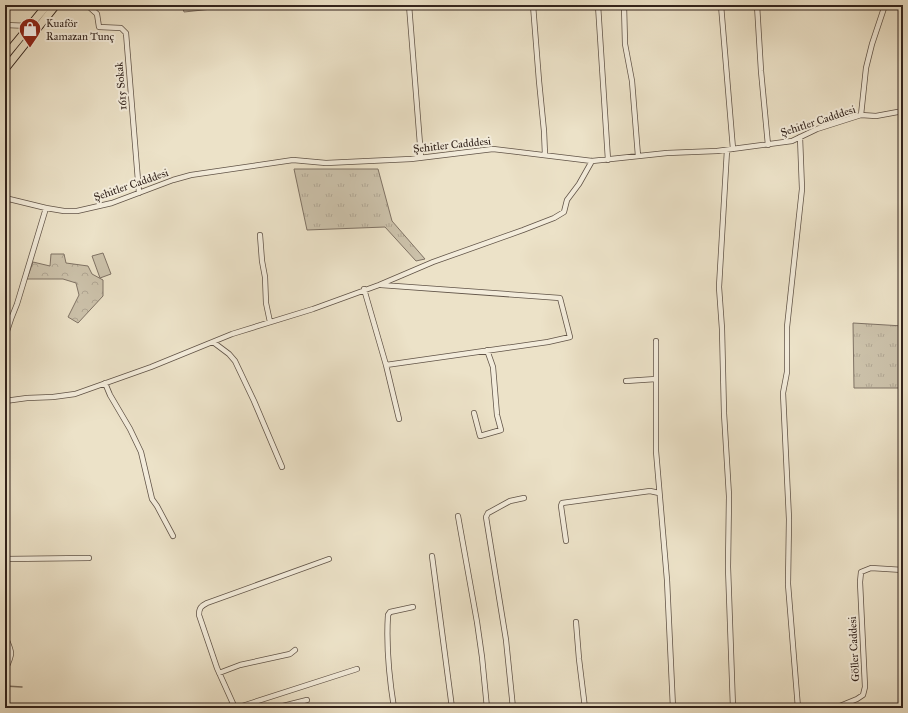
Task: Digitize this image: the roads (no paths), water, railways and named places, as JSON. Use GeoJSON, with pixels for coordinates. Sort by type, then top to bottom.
{"type":"FeatureCollection","features":[{"type":"Feature","properties":{"kind":"main road"},"geometry":{"type":"LineString","coordinates":[[5,56],[47,5]]}},
{"type":"Feature","properties":{"kind":"main road"},"geometry":{"type":"LineString","coordinates":[[5,69],[56,5]]}},
{"type":"Feature","properties":{"kind":"street","name":"1615 Sokak"},"geometry":{"type":"LineString","coordinates":[[87,5],[97,14],[99,27],[121,28],[126,33],[139,193]]}},
{"type":"Feature","properties":{"kind":"street"},"geometry":{"type":"LineString","coordinates":[[93,10],[97,5]]}},
{"type":"Feature","properties":{"kind":"street"},"geometry":{"type":"LineString","coordinates":[[409,5],[421,158]]}},
{"type":"Feature","properties":{"kind":"street"},"geometry":{"type":"LineString","coordinates":[[533,5],[545,155]]}},
{"type":"Feature","properties":{"kind":"street"},"geometry":{"type":"LineString","coordinates":[[598,5],[608,160]]}},
{"type":"Feature","properties":{"kind":"street"},"geometry":{"type":"LineString","coordinates":[[624,5],[625,44],[632,81],[638,156]]}},
{"type":"Feature","properties":{"kind":"street"},"geometry":{"type":"LineString","coordinates":[[721,5],[733,149]]}},
{"type":"Feature","properties":{"kind":"street"},"geometry":{"type":"LineString","coordinates":[[757,5],[768,145]]}},
{"type":"Feature","properties":{"kind":"street"},"geometry":{"type":"LineString","coordinates":[[861,115],[866,68],[885,5]]}},
{"type":"Feature","properties":{"kind":"street"},"geometry":{"type":"LineString","coordinates":[[5,25],[30,26]]}},
{"type":"Feature","properties":{"kind":"street","name":"Şehitler Cadddesi"},"geometry":{"type":"LineString","coordinates":[[5,198],[64,211],[86,210],[112,204],[191,174],[294,160],[326,163],[421,158],[494,149],[592,161],[638,156],[727,150],[792,141],[817,129],[861,115],[876,116],[903,110]]}},
{"type":"Feature","properties":{"kind":"street"},"geometry":{"type":"LineString","coordinates":[[798,708],[788,584],[789,519],[783,393],[787,372],[787,327],[802,189],[800,137]]}},
{"type":"Feature","properties":{"kind":"street"},"geometry":{"type":"LineString","coordinates":[[727,150],[719,287],[729,496],[728,567],[734,708]]}},
{"type":"Feature","properties":{"kind":"street"},"geometry":{"type":"LineString","coordinates":[[5,401],[75,394],[151,367],[232,334],[313,309],[433,262],[554,218],[564,212],[567,200],[579,184],[592,161]]}},
{"type":"Feature","properties":{"kind":"street"},"geometry":{"type":"LineString","coordinates":[[5,337],[18,304],[46,208]]}},
{"type":"Feature","properties":{"kind":"street"},"geometry":{"type":"LineString","coordinates":[[260,235],[265,277],[266,303],[270,322]]}},
{"type":"Feature","properties":{"kind":"street"},"geometry":{"type":"LineString","coordinates":[[379,284],[560,298],[570,337],[548,342],[386,365]]}},
{"type":"Feature","properties":{"kind":"street"},"geometry":{"type":"LineString","coordinates":[[364,290],[386,365],[399,419]]}},
{"type":"Feature","properties":{"kind":"street"},"geometry":{"type":"LineString","coordinates":[[656,341],[656,451],[667,580],[673,708]]}},
{"type":"Feature","properties":{"kind":"street"},"geometry":{"type":"LineString","coordinates":[[213,342],[235,360],[282,467]]}},
{"type":"Feature","properties":{"kind":"street"},"geometry":{"type":"LineString","coordinates":[[474,413],[480,436],[500,430],[497,415],[494,367],[487,350]]}},
{"type":"Feature","properties":{"kind":"street"},"geometry":{"type":"LineString","coordinates":[[626,381],[656,379]]}},
{"type":"Feature","properties":{"kind":"street"},"geometry":{"type":"LineString","coordinates":[[105,383],[110,395],[130,428],[141,452],[152,499],[173,536]]}},
{"type":"Feature","properties":{"kind":"street"},"geometry":{"type":"LineString","coordinates":[[566,541],[561,506],[562,503],[650,491],[659,494]]}},
{"type":"Feature","properties":{"kind":"street"},"geometry":{"type":"LineString","coordinates":[[513,708],[505,633],[486,517],[488,513],[510,501],[524,498]]}},
{"type":"Feature","properties":{"kind":"street"},"geometry":{"type":"LineString","coordinates":[[458,516],[478,629],[487,708]]}},
{"type":"Feature","properties":{"kind":"street"},"geometry":{"type":"LineString","coordinates":[[432,556],[452,708]]}},
{"type":"Feature","properties":{"kind":"street"},"geometry":{"type":"LineString","coordinates":[[5,559],[89,558]]}},
{"type":"Feature","properties":{"kind":"street"},"geometry":{"type":"LineString","coordinates":[[329,559],[202,606],[199,610],[199,615],[219,673],[236,708],[357,669]]}},
{"type":"Feature","properties":{"kind":"street","name":"Göller Caddesi"},"geometry":{"type":"LineString","coordinates":[[835,708],[858,699],[863,695],[865,687],[860,582],[861,572],[871,568],[903,570]]}},
{"type":"Feature","properties":{"kind":"street"},"geometry":{"type":"LineString","coordinates":[[394,708],[390,684],[387,634],[388,615],[390,612],[413,607]]}},
{"type":"Feature","properties":{"kind":"street"},"geometry":{"type":"LineString","coordinates":[[576,622],[579,659],[586,708]]}},
{"type":"Feature","properties":{"kind":"street"},"geometry":{"type":"LineString","coordinates":[[5,636],[12,651],[12,656],[5,670]]}},
{"type":"Feature","properties":{"kind":"street"},"geometry":{"type":"LineString","coordinates":[[219,673],[240,665],[290,654],[295,650]]}},
{"type":"Feature","properties":{"kind":"street"},"geometry":{"type":"LineString","coordinates":[[275,708],[307,700]]}},
{"type":"Feature","properties":{"kind":"waterway"},"geometry":{"type":"LineString","coordinates":[[5,686],[22,687]]}},
{"type":"Feature","properties":{"kind":"place","name":"Kuaför Ramazan Tunç"},"geometry":{"type":"Point","coordinates":[30,48]}}]}
